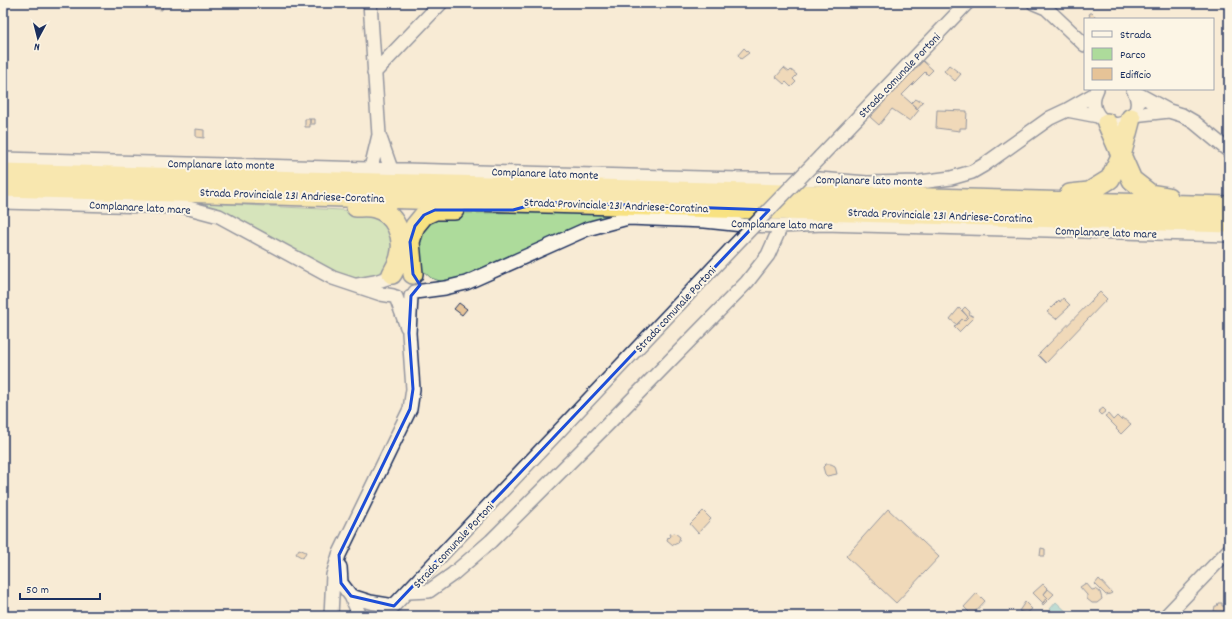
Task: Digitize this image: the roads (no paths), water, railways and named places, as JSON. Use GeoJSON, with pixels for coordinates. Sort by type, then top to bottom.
{"type":"FeatureCollection","features":[{"type":"Feature","properties":{"kind":"highway"},"geometry":{"type":"LineString","coordinates":[[969,199],[1020,193],[1079,194],[1089,192],[1110,179],[1121,156],[1132,117]]}},
{"type":"Feature","properties":{"kind":"highway"},"geometry":{"type":"LineString","coordinates":[[1102,119],[1132,180],[1150,194],[1164,197],[1229,201]]}},
{"type":"Feature","properties":{"kind":"highway","name":"Strada Provinciale 231 Andriese-Coratina"},"geometry":{"type":"LineString","coordinates":[[3,173],[1229,206]]}},
{"type":"Feature","properties":{"kind":"highway","name":"Strada Provinciale 231 Andriese-Coratina"},"geometry":{"type":"LineString","coordinates":[[3,187],[1229,223]]}},
{"type":"Feature","properties":{"kind":"highway"},"geometry":{"type":"LineString","coordinates":[[276,195],[301,205],[375,208],[390,217],[398,228],[401,243],[400,257],[391,276]]}},
{"type":"Feature","properties":{"kind":"highway"},"geometry":{"type":"LineString","coordinates":[[414,285],[410,242],[414,226],[424,215],[435,210],[514,210],[542,202]]}},
{"type":"Feature","properties":{"kind":"street"},"geometry":{"type":"LineString","coordinates":[[370,3],[379,135],[391,169]]}},
{"type":"Feature","properties":{"kind":"street"},"geometry":{"type":"LineString","coordinates":[[374,73],[441,3]]}},
{"type":"Feature","properties":{"kind":"street","name":"Strada comunale Portoni"},"geometry":{"type":"LineString","coordinates":[[384,616],[409,592],[734,247],[967,3]]}},
{"type":"Feature","properties":{"kind":"street"},"geometry":{"type":"LineString","coordinates":[[1041,5],[1084,44]]}},
{"type":"Feature","properties":{"kind":"street"},"geometry":{"type":"LineString","coordinates":[[1096,91],[1093,105],[1102,119]]}},
{"type":"Feature","properties":{"kind":"street","name":"Complanare lato monte"},"geometry":{"type":"LineString","coordinates":[[3,159],[738,179],[819,179],[867,183],[935,181],[959,176],[978,169],[990,162],[1050,118],[1067,110],[1096,91]]}},
{"type":"Feature","properties":{"kind":"street"},"geometry":{"type":"LineString","coordinates":[[1135,91],[1169,111],[1182,115],[1194,122],[1229,151]]}},
{"type":"Feature","properties":{"kind":"street"},"geometry":{"type":"LineString","coordinates":[[1132,117],[1138,105],[1135,91]]}},
{"type":"Feature","properties":{"kind":"street"},"geometry":{"type":"LineString","coordinates":[[1067,110],[1120,124],[1132,117],[1169,111]]}},
{"type":"Feature","properties":{"kind":"street"},"geometry":{"type":"LineString","coordinates":[[371,168],[379,135]]}},
{"type":"Feature","properties":{"kind":"street","name":"Complanare lato mare"},"geometry":{"type":"LineString","coordinates":[[3,202],[185,207],[219,216],[333,278],[381,294],[395,296]]}},
{"type":"Feature","properties":{"kind":"street","name":"Complanare lato mare"},"geometry":{"type":"LineString","coordinates":[[414,285],[445,288],[466,283],[587,229],[619,220],[637,218],[781,226],[824,224],[1229,235]]}},
{"type":"Feature","properties":{"kind":"street"},"geometry":{"type":"LineString","coordinates":[[409,592],[429,591],[453,574],[496,536],[747,282],[768,255],[781,226]]}},
{"type":"Feature","properties":{"kind":"street"},"geometry":{"type":"LineString","coordinates":[[331,616],[333,575],[339,555],[410,409],[413,389],[409,333],[414,285],[405,270],[400,270],[391,276],[388,281],[389,289],[395,296],[409,333]]}},
{"type":"Feature","properties":{"kind":"street","name":"Complanare lato mare"},"geometry":{"type":"LineString","coordinates":[[355,285],[375,282],[391,276]]}},
{"type":"Feature","properties":{"kind":"street"},"geometry":{"type":"LineString","coordinates":[[395,296],[404,299],[414,285]]}},
{"type":"Feature","properties":{"kind":"street"},"geometry":{"type":"LineString","coordinates":[[1166,616],[1229,550]]}},
{"type":"Feature","properties":{"kind":"street"},"geometry":{"type":"LineString","coordinates":[[339,555],[341,583],[351,596],[360,616]]}},
{"type":"Feature","properties":{"kind":"street"},"geometry":{"type":"LineString","coordinates":[[351,596],[370,602],[394,606]]}},
{"type":"Feature","properties":{"kind":"street"},"geometry":{"type":"LineString","coordinates":[[331,603],[342,616]]}},
{"type":"Feature","properties":{"kind":"water"},"geometry":{"type":"Polygon","coordinates":[[[1056,602],[1069,614],[1067,616],[1058,616],[1050,609],[1056,602]]]}}]}
